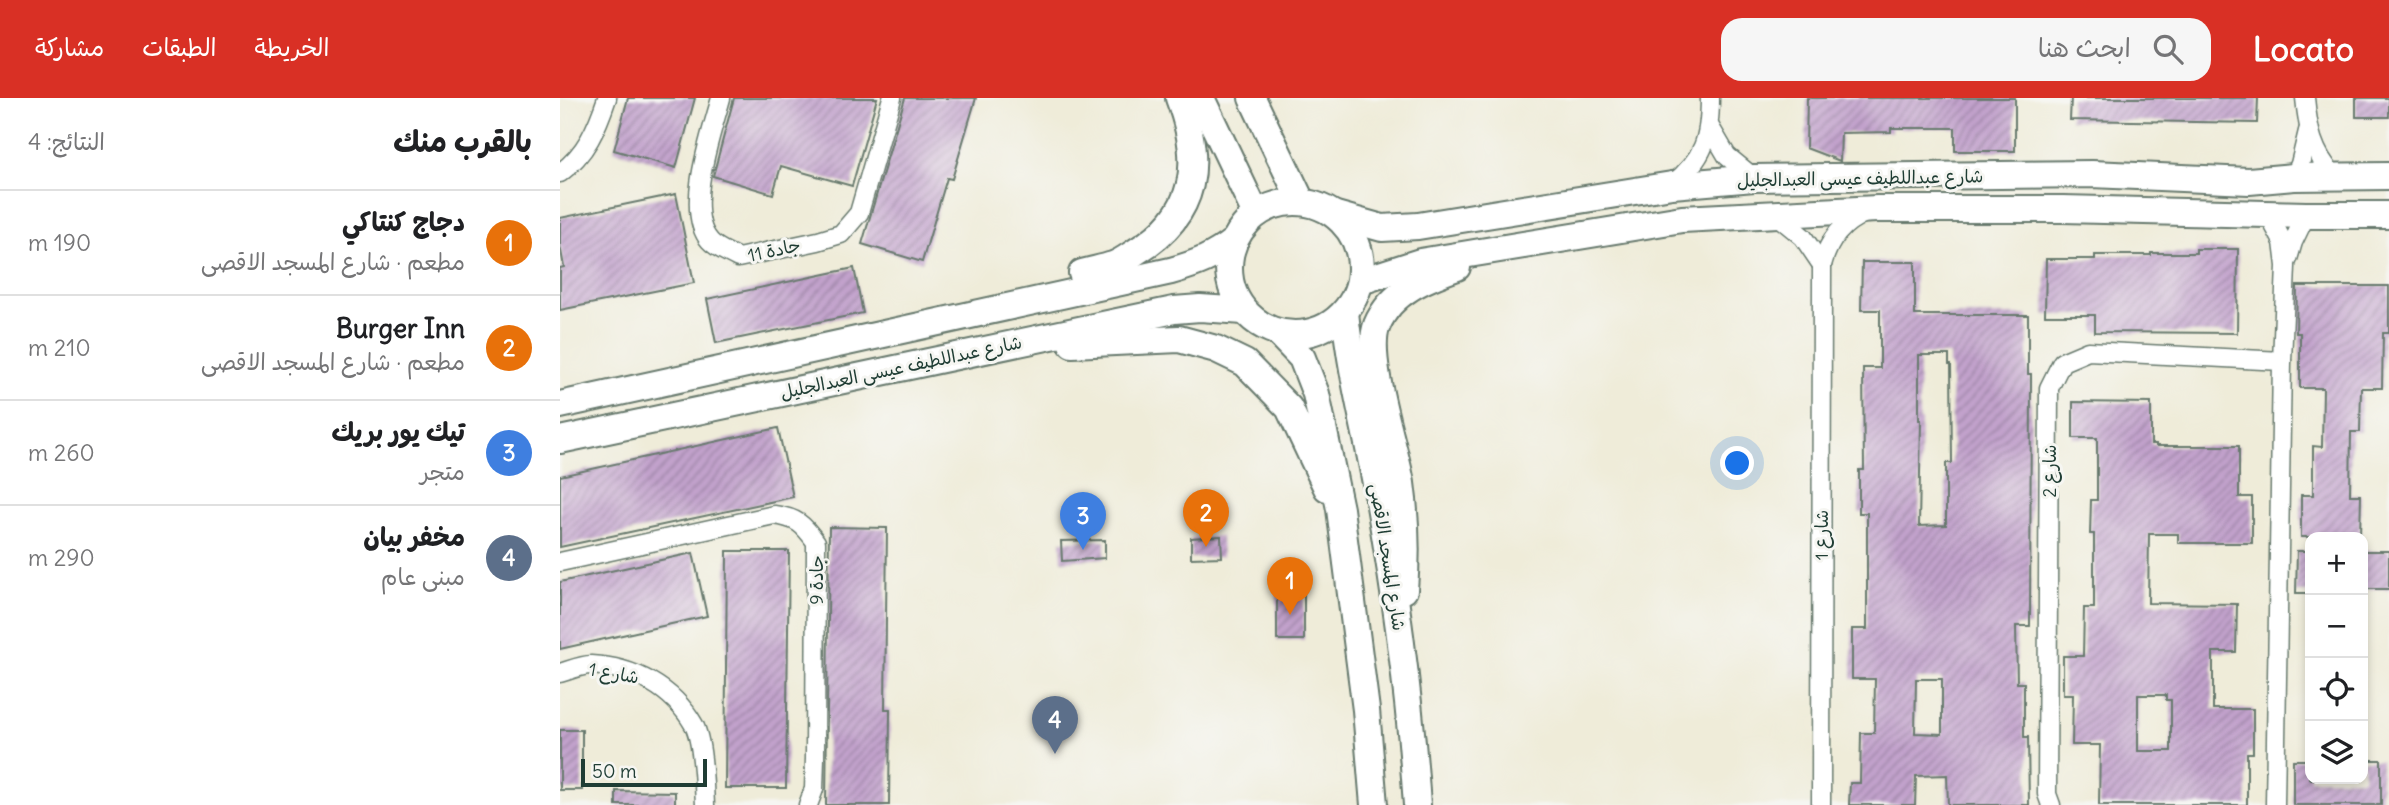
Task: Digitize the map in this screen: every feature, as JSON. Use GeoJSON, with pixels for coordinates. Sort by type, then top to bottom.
{"type":"FeatureCollection","features":[{"type":"Feature","properties":{"kind":"main road"},"geometry":{"type":"LineString","coordinates":[[935,322],[1003,292],[1116,264],[1153,241],[1182,209],[1192,176],[1191,142],[1179,98]]}},
{"type":"Feature","properties":{"kind":"main road"},"geometry":{"type":"LineString","coordinates":[[1201,98],[1256,214]]}},
{"type":"Feature","properties":{"kind":"main road"},"geometry":{"type":"LineString","coordinates":[[1252,98],[1301,201]]}},
{"type":"Feature","properties":{"kind":"main road"},"geometry":{"type":"LineString","coordinates":[[1972,209],[1997,196],[2094,195],[2099,191],[2100,184],[2092,174]]}},
{"type":"Feature","properties":{"kind":"main road","name":"شارع عبداللطيف عيسى العبدالجليل"},"geometry":{"type":"LineString","coordinates":[[1336,215],[1382,228],[1418,226],[1672,185],[1754,178],[2092,174],[2249,181],[2294,177],[2389,176]]}},
{"type":"Feature","properties":{"kind":"main road"},"geometry":{"type":"LineString","coordinates":[[2127,210],[2122,208],[2118,201],[2120,194],[2126,190],[2198,190],[2233,186],[2249,181]]}},
{"type":"Feature","properties":{"kind":"main road"},"geometry":{"type":"LineString","coordinates":[[1301,201],[1320,206],[1336,215],[1349,228],[1358,244],[1362,262],[1361,281],[1345,312],[1331,324],[1315,332],[1296,335],[1265,328],[1244,311],[1232,289],[1229,265],[1234,241],[1243,226],[1256,214],[1270,206],[1301,201]]}},
{"type":"Feature","properties":{"kind":"main road","name":"شارع عبداللطيف عيسى العبدالجليل"},"geometry":{"type":"LineString","coordinates":[[1361,281],[1420,262],[1682,219],[1877,209],[2389,215]]}},
{"type":"Feature","properties":{"kind":"main road","name":"شارع عبداللطيف عيسى العبدالجليل"},"geometry":{"type":"LineString","coordinates":[[560,405],[1171,271],[1202,262],[1234,241]]}},
{"type":"Feature","properties":{"kind":"main road"},"geometry":{"type":"LineString","coordinates":[[1401,641],[1407,546],[1401,483],[1374,363],[1377,326],[1391,304],[1406,290],[1429,277],[1508,248]]}},
{"type":"Feature","properties":{"kind":"main road","name":"شارع عبداللطيف عيسى العبدالجليل"},"geometry":{"type":"LineString","coordinates":[[560,440],[1174,310],[1200,308],[1244,311]]}},
{"type":"Feature","properties":{"kind":"main road","name":"شارع المسجد الاقصى"},"geometry":{"type":"LineString","coordinates":[[1345,312],[1351,367],[1379,498],[1401,641],[1418,805]]}},
{"type":"Feature","properties":{"kind":"main road"},"geometry":{"type":"LineString","coordinates":[[1278,333],[1302,358],[1317,394],[1339,509],[1366,710],[1374,805]]}},
{"type":"Feature","properties":{"kind":"main road"},"geometry":{"type":"LineString","coordinates":[[1018,342],[1066,344],[1179,339],[1216,349],[1245,363],[1289,408],[1319,475],[1339,509]]}},
{"type":"Feature","properties":{"kind":"main road"},"geometry":{"type":"LineString","coordinates":[[681,414],[677,401],[687,389],[808,365],[827,353],[835,344]]}},
{"type":"Feature","properties":{"kind":"main road"},"geometry":{"type":"LineString","coordinates":[[560,424],[647,404],[653,397],[654,385]]}},
{"type":"Feature","properties":{"kind":"street"},"geometry":{"type":"LineString","coordinates":[[560,173],[575,162],[597,128],[607,98]]}},
{"type":"Feature","properties":{"kind":"street","name":"جادة 11"},"geometry":{"type":"LineString","coordinates":[[721,98],[698,186],[699,203],[704,229],[710,241],[738,258],[841,234],[859,213],[892,98]]}},
{"type":"Feature","properties":{"kind":"street"},"geometry":{"type":"LineString","coordinates":[[1672,185],[1696,160],[1710,127],[1710,98]]}},
{"type":"Feature","properties":{"kind":"street"},"geometry":{"type":"LineString","coordinates":[[2305,98],[2308,131],[2322,163],[2334,176]]}},
{"type":"Feature","properties":{"kind":"street"},"geometry":{"type":"LineString","coordinates":[[1710,127],[1727,156],[1754,178]]}},
{"type":"Feature","properties":{"kind":"street"},"geometry":{"type":"LineString","coordinates":[[2294,177],[2308,131]]}},
{"type":"Feature","properties":{"kind":"street","name":"شارع 1"},"geometry":{"type":"LineString","coordinates":[[1821,805],[1822,265],[1828,247],[1839,230],[1856,217],[1877,209]]}},
{"type":"Feature","properties":{"kind":"street"},"geometry":{"type":"LineString","coordinates":[[1774,214],[1803,237],[1822,265]]}},
{"type":"Feature","properties":{"kind":"street"},"geometry":{"type":"LineString","coordinates":[[2268,214],[2283,242],[2286,266],[2275,805]]}},
{"type":"Feature","properties":{"kind":"street"},"geometry":{"type":"LineString","coordinates":[[2286,266],[2293,242],[2306,215]]}},
{"type":"Feature","properties":{"kind":"street","name":"شارع 2"},"geometry":{"type":"LineString","coordinates":[[2052,805],[2047,793],[2049,388],[2062,362],[2088,351],[2282,361]]}},
{"type":"Feature","properties":{"kind":"street","name":"جادة 9"},"geometry":{"type":"LineString","coordinates":[[560,562],[774,516],[792,518],[806,528],[816,542],[815,758],[814,789],[808,805]]}},
{"type":"Feature","properties":{"kind":"street","name":"شارع 1"},"geometry":{"type":"LineString","coordinates":[[560,673],[590,665],[632,673],[655,682],[673,697],[695,727],[703,769],[705,805]]}},
{"type":"Feature","properties":{"kind":"building"},"geometry":{"type":"Polygon","coordinates":[[[628,98],[695,98],[676,168],[614,150],[628,98]]]}},
{"type":"Feature","properties":{"kind":"building"},"geometry":{"type":"Polygon","coordinates":[[[734,98],[877,98],[852,186],[781,166],[773,194],[713,176],[734,98]]]}},
{"type":"Feature","properties":{"kind":"building"},"geometry":{"type":"Polygon","coordinates":[[[905,98],[976,98],[952,179],[947,178],[922,262],[862,244],[905,98]]]}},
{"type":"Feature","properties":{"kind":"building"},"geometry":{"type":"Polygon","coordinates":[[[1807,98],[2015,98],[2015,151],[1955,151],[1955,128],[1891,128],[1891,132],[1841,133],[1840,161],[1806,148],[1807,98]]]}},
{"type":"Feature","properties":{"kind":"building"},"geometry":{"type":"Polygon","coordinates":[[[2071,98],[2258,98],[2257,123],[2070,120],[2071,98]]]}},
{"type":"Feature","properties":{"kind":"building"},"geometry":{"type":"Polygon","coordinates":[[[2356,98],[2389,98],[2389,117],[2356,117],[2356,98]]]}},
{"type":"Feature","properties":{"kind":"building"},"geometry":{"type":"Polygon","coordinates":[[[676,194],[694,283],[560,310],[560,268],[564,267],[560,245],[560,218],[676,194]]]}},
{"type":"Feature","properties":{"kind":"building"},"geometry":{"type":"Polygon","coordinates":[[[2196,249],[2238,249],[2237,333],[2095,332],[2095,315],[2045,315],[2046,259],[2196,253],[2196,249]]]}},
{"type":"Feature","properties":{"kind":"building"},"geometry":{"type":"Polygon","coordinates":[[[1862,262],[1915,262],[1915,315],[2028,315],[2028,374],[2031,374],[2030,626],[2016,626],[2017,683],[2024,683],[2024,737],[2028,737],[2029,805],[1948,805],[1947,775],[1916,776],[1915,805],[1849,805],[1850,783],[1860,783],[1861,733],[1874,733],[1875,679],[1852,679],[1852,629],[1867,629],[1867,513],[1859,513],[1859,470],[1864,470],[1863,368],[1880,368],[1880,310],[1861,310],[1862,262]],[[1919,355],[1919,526],[1946,525],[1946,463],[1952,463],[1951,365],[1949,355],[1919,355]],[[1916,679],[1915,733],[1942,734],[1942,679],[1916,679]]]}},
{"type":"Feature","properties":{"kind":"building"},"geometry":{"type":"Polygon","coordinates":[[[854,268],[863,313],[716,343],[707,299],[854,268]]]}},
{"type":"Feature","properties":{"kind":"building"},"geometry":{"type":"Polygon","coordinates":[[[2297,286],[2389,286],[2389,333],[2383,333],[2382,388],[2361,388],[2360,432],[2351,432],[2350,495],[2361,495],[2360,532],[2305,532],[2305,537],[2301,537],[2301,495],[2313,495],[2313,446],[2322,447],[2323,388],[2300,388],[2300,333],[2296,333],[2297,286]]]}},
{"type":"Feature","properties":{"kind":"building"},"geometry":{"type":"Polygon","coordinates":[[[2073,402],[2151,403],[2151,444],[2239,446],[2239,497],[2252,497],[2252,543],[2178,543],[2178,534],[2149,534],[2148,603],[2237,604],[2236,652],[2213,652],[2213,709],[2253,709],[2253,753],[2247,753],[2247,805],[2099,805],[2100,745],[2072,745],[2073,695],[2063,695],[2063,656],[2083,656],[2084,608],[2094,608],[2094,534],[2090,534],[2091,500],[2097,500],[2097,438],[2073,438],[2073,402]],[[2138,695],[2138,751],[2171,751],[2171,700],[2166,700],[2166,695],[2138,695]]]}},
{"type":"Feature","properties":{"kind":"building"},"geometry":{"type":"Polygon","coordinates":[[[778,428],[793,497],[560,547],[560,476],[778,428]]]}},
{"type":"Feature","properties":{"kind":"building"},"geometry":{"type":"Polygon","coordinates":[[[829,527],[887,528],[885,709],[890,709],[889,805],[826,805],[829,527]]]}},
{"type":"Feature","properties":{"kind":"building"},"geometry":{"type":"Polygon","coordinates":[[[1221,536],[1222,557],[1191,558],[1191,538],[1221,536]]]}},
{"type":"Feature","properties":{"kind":"building"},"geometry":{"type":"Polygon","coordinates":[[[1105,540],[1105,558],[1062,561],[1061,541],[1105,540]]]}},
{"type":"Feature","properties":{"kind":"building"},"geometry":{"type":"Polygon","coordinates":[[[727,551],[789,551],[786,788],[725,788],[727,551]]]}},
{"type":"Feature","properties":{"kind":"building"},"geometry":{"type":"Polygon","coordinates":[[[2297,551],[2305,551],[2305,593],[2296,593],[2297,551]]]}},
{"type":"Feature","properties":{"kind":"building"},"geometry":{"type":"Polygon","coordinates":[[[2368,551],[2389,551],[2389,589],[2368,589],[2368,551]]]}},
{"type":"Feature","properties":{"kind":"building"},"geometry":{"type":"Polygon","coordinates":[[[693,553],[707,616],[560,649],[560,582],[693,553]]]}},
{"type":"Feature","properties":{"kind":"building"},"geometry":{"type":"Polygon","coordinates":[[[1304,590],[1304,640],[1277,640],[1277,591],[1304,590]]]}},
{"type":"Feature","properties":{"kind":"building"},"geometry":{"type":"Polygon","coordinates":[[[560,730],[582,730],[582,790],[560,790],[560,730]]]}},
{"type":"Feature","properties":{"kind":"building"},"geometry":{"type":"Polygon","coordinates":[[[2293,760],[2305,760],[2305,784],[2368,784],[2368,760],[2381,760],[2381,805],[2293,805],[2293,760]]]}},
{"type":"Feature","properties":{"kind":"building"},"geometry":{"type":"Polygon","coordinates":[[[616,791],[675,792],[675,805],[616,805],[616,791]]]}},
{"type":"Feature","properties":{"kind":"place","name":"Burger Inn"},"geometry":{"type":"Point","coordinates":[1206,547]}},
{"type":"Feature","properties":{"kind":"place","name":"تيك يور بريك"},"geometry":{"type":"Point","coordinates":[1083,550]}},
{"type":"Feature","properties":{"kind":"place","name":"دجاج كنتاكي"},"geometry":{"type":"Point","coordinates":[1290,615]}},
{"type":"Feature","properties":{"kind":"place","name":"مخفر بيان"},"geometry":{"type":"Point","coordinates":[1055,754]}}]}
